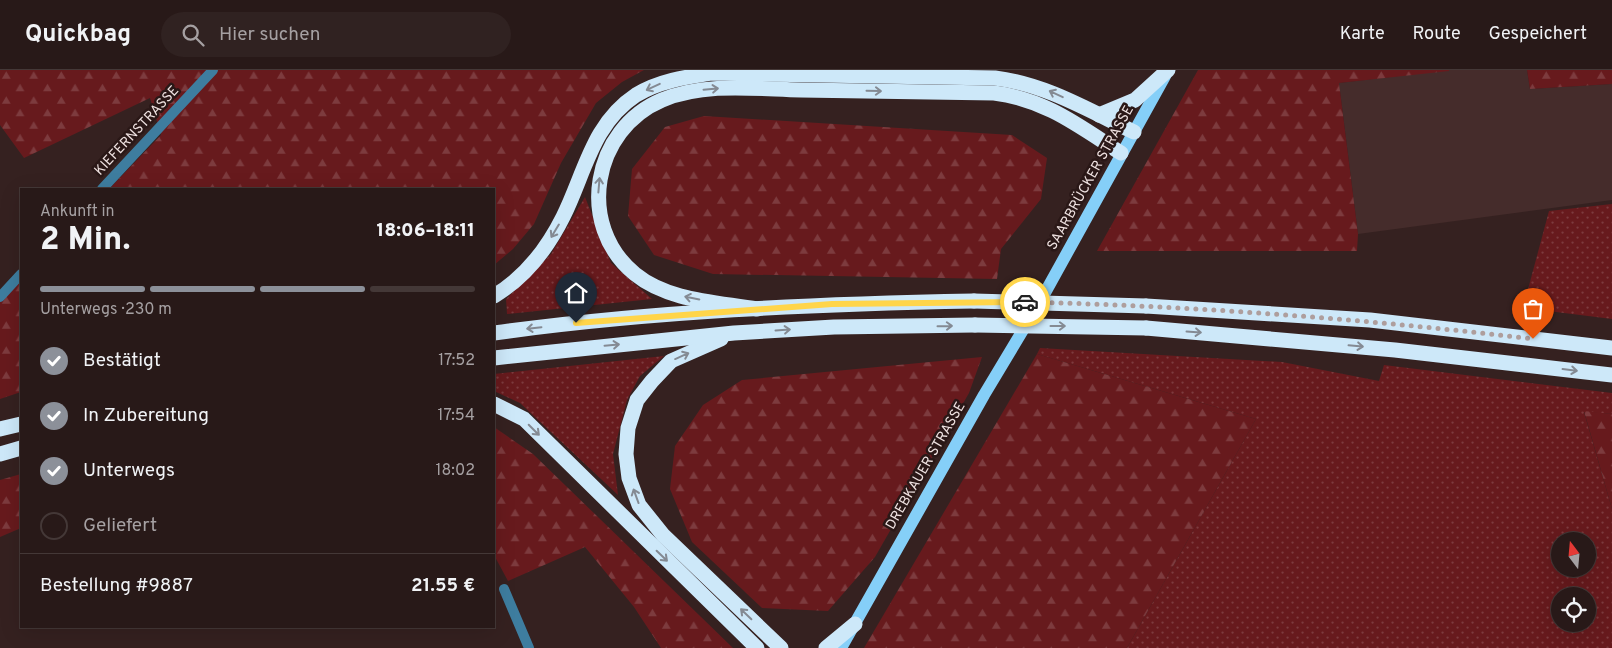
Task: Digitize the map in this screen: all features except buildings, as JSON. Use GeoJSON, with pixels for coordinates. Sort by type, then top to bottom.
{"type":"FeatureCollection","features":[{"type":"Feature","properties":{"kind":"highway"},"geometry":{"type":"LineString","coordinates":[[1099,116],[1135,100],[1168,70]]}},
{"type":"Feature","properties":{"kind":"highway"},"geometry":{"type":"LineString","coordinates":[[495,295],[528,269],[548,243],[563,217],[601,130],[623,105],[636,95],[658,84],[712,73],[995,78],[1018,81],[1044,89],[1134,132]]}},
{"type":"Feature","properties":{"kind":"highway"},"geometry":{"type":"LineString","coordinates":[[757,309],[689,298],[661,290],[635,274],[618,255],[604,231],[598,206],[598,182],[604,159],[614,139],[628,122],[644,110],[663,100],[713,89],[994,93],[1017,96],[1055,111],[1121,153]]}},
{"type":"Feature","properties":{"kind":"highway"},"geometry":{"type":"LineString","coordinates":[[495,333],[627,318],[832,304],[974,301],[1146,306],[1370,320],[1612,348]]}},
{"type":"Feature","properties":{"kind":"highway"},"geometry":{"type":"LineString","coordinates":[[495,358],[734,333],[834,327],[975,325],[1146,328],[1395,350],[1612,375]]}},
{"type":"Feature","properties":{"kind":"highway"},"geometry":{"type":"LineString","coordinates":[[734,333],[671,361],[637,400],[628,428],[627,462],[629,478],[639,505],[663,535],[781,648]]}},
{"type":"Feature","properties":{"kind":"highway"},"geometry":{"type":"LineString","coordinates":[[495,404],[524,419],[757,648]]}},
{"type":"Feature","properties":{"kind":"highway"},"geometry":{"type":"LineString","coordinates":[[0,430],[20,424]]}},
{"type":"Feature","properties":{"kind":"highway"},"geometry":{"type":"LineString","coordinates":[[0,454],[20,448]]}},
{"type":"Feature","properties":{"kind":"highway"},"geometry":{"type":"LineString","coordinates":[[826,648],[855,624]]}},
{"type":"Feature","properties":{"kind":"main road","name":"SAARBRÜCKER STRASSE"},"geometry":{"type":"LineString","coordinates":[[1041,300],[1168,70]]}},
{"type":"Feature","properties":{"kind":"main road","name":"DREBKAUER STRASSE"},"geometry":{"type":"LineString","coordinates":[[841,648],[975,411],[1041,300]]}},
{"type":"Feature","properties":{"kind":"street","name":"KIEFERNSTRASSE"},"geometry":{"type":"LineString","coordinates":[[103,188],[213,70]]}},
{"type":"Feature","properties":{"kind":"street"},"geometry":{"type":"LineString","coordinates":[[0,297],[20,275]]}},
{"type":"Feature","properties":{"kind":"street"},"geometry":{"type":"LineString","coordinates":[[504,589],[529,648]]}},
{"type":"Feature","properties":{"kind":"shaded area"},"geometry":{"type":"Polygon","coordinates":[[[1449,70],[1527,70],[1530,89],[1612,84],[1612,200],[1358,234],[1339,83],[1449,70]]]}},
{"type":"Feature","properties":{"kind":"green space"},"geometry":{"type":"Polygon","coordinates":[[[0,70],[644,70],[622,82],[596,103],[561,163],[534,224],[513,249],[495,264],[495,188],[110,188],[161,135],[150,98],[24,158],[0,125],[0,70]]]}},
{"type":"Feature","properties":{"kind":"green space"},"geometry":{"type":"Polygon","coordinates":[[[1198,70],[1449,71],[1339,83],[1358,234],[1357,251],[1097,251],[1198,70]]]}},
{"type":"Feature","properties":{"kind":"green space"},"geometry":{"type":"Polygon","coordinates":[[[1527,70],[1612,70],[1612,84],[1530,89],[1527,70]]]}},
{"type":"Feature","properties":{"kind":"green space"},"geometry":{"type":"Polygon","coordinates":[[[704,116],[1012,135],[1047,158],[1041,199],[1001,249],[997,279],[713,274],[654,255],[628,216],[632,169],[665,127],[704,116]]]}},
{"type":"Feature","properties":{"kind":"green space"},"geometry":{"type":"Polygon","coordinates":[[[585,197],[611,263],[652,299],[507,314],[506,299],[551,254],[585,197]]]}},
{"type":"Feature","properties":{"kind":"green space"},"geometry":{"type":"Polygon","coordinates":[[[1612,204],[1612,319],[1523,308],[1549,211],[1612,204]]]}},
{"type":"Feature","properties":{"kind":"green space"},"geometry":{"type":"Polygon","coordinates":[[[20,281],[20,392],[0,399],[0,301],[20,281]]]}},
{"type":"Feature","properties":{"kind":"green space"},"geometry":{"type":"Polygon","coordinates":[[[1040,348],[1282,362],[1379,381],[1384,365],[1612,393],[1612,414],[1584,412],[1612,509],[1612,648],[1127,648],[1256,419],[1037,354],[1040,348]]]}},
{"type":"Feature","properties":{"kind":"green space"},"geometry":{"type":"Polygon","coordinates":[[[1037,354],[1256,419],[1127,648],[864,648],[1037,354]]]}},
{"type":"Feature","properties":{"kind":"green space"},"geometry":{"type":"Polygon","coordinates":[[[664,356],[640,376],[627,400],[613,454],[618,495],[520,403],[495,391],[495,374],[664,356]]]}},
{"type":"Feature","properties":{"kind":"green space"},"geometry":{"type":"Polygon","coordinates":[[[982,357],[969,393],[875,557],[828,611],[762,608],[692,542],[670,489],[675,446],[703,405],[742,380],[982,357]]]}},
{"type":"Feature","properties":{"kind":"green space"},"geometry":{"type":"Polygon","coordinates":[[[1584,411],[1612,414],[1612,509],[1584,411]]]}},
{"type":"Feature","properties":{"kind":"green space"},"geometry":{"type":"Polygon","coordinates":[[[495,428],[533,454],[733,648],[661,648],[634,607],[585,547],[508,581],[495,557],[495,428]]]}},
{"type":"Feature","properties":{"kind":"green space"},"geometry":{"type":"Polygon","coordinates":[[[20,474],[20,528],[0,537],[0,480],[20,474]]]}},
{"type":"Feature","properties":{"kind":"way so far"},"geometry":{"type":"LineString","coordinates":[[1025,302],[1212,309],[1370,320],[1533,339]]}},
{"type":"Feature","properties":{"kind":"route"},"geometry":{"type":"LineString","coordinates":[[576,323],[832,304],[974,301],[1025,302]]}}]}
